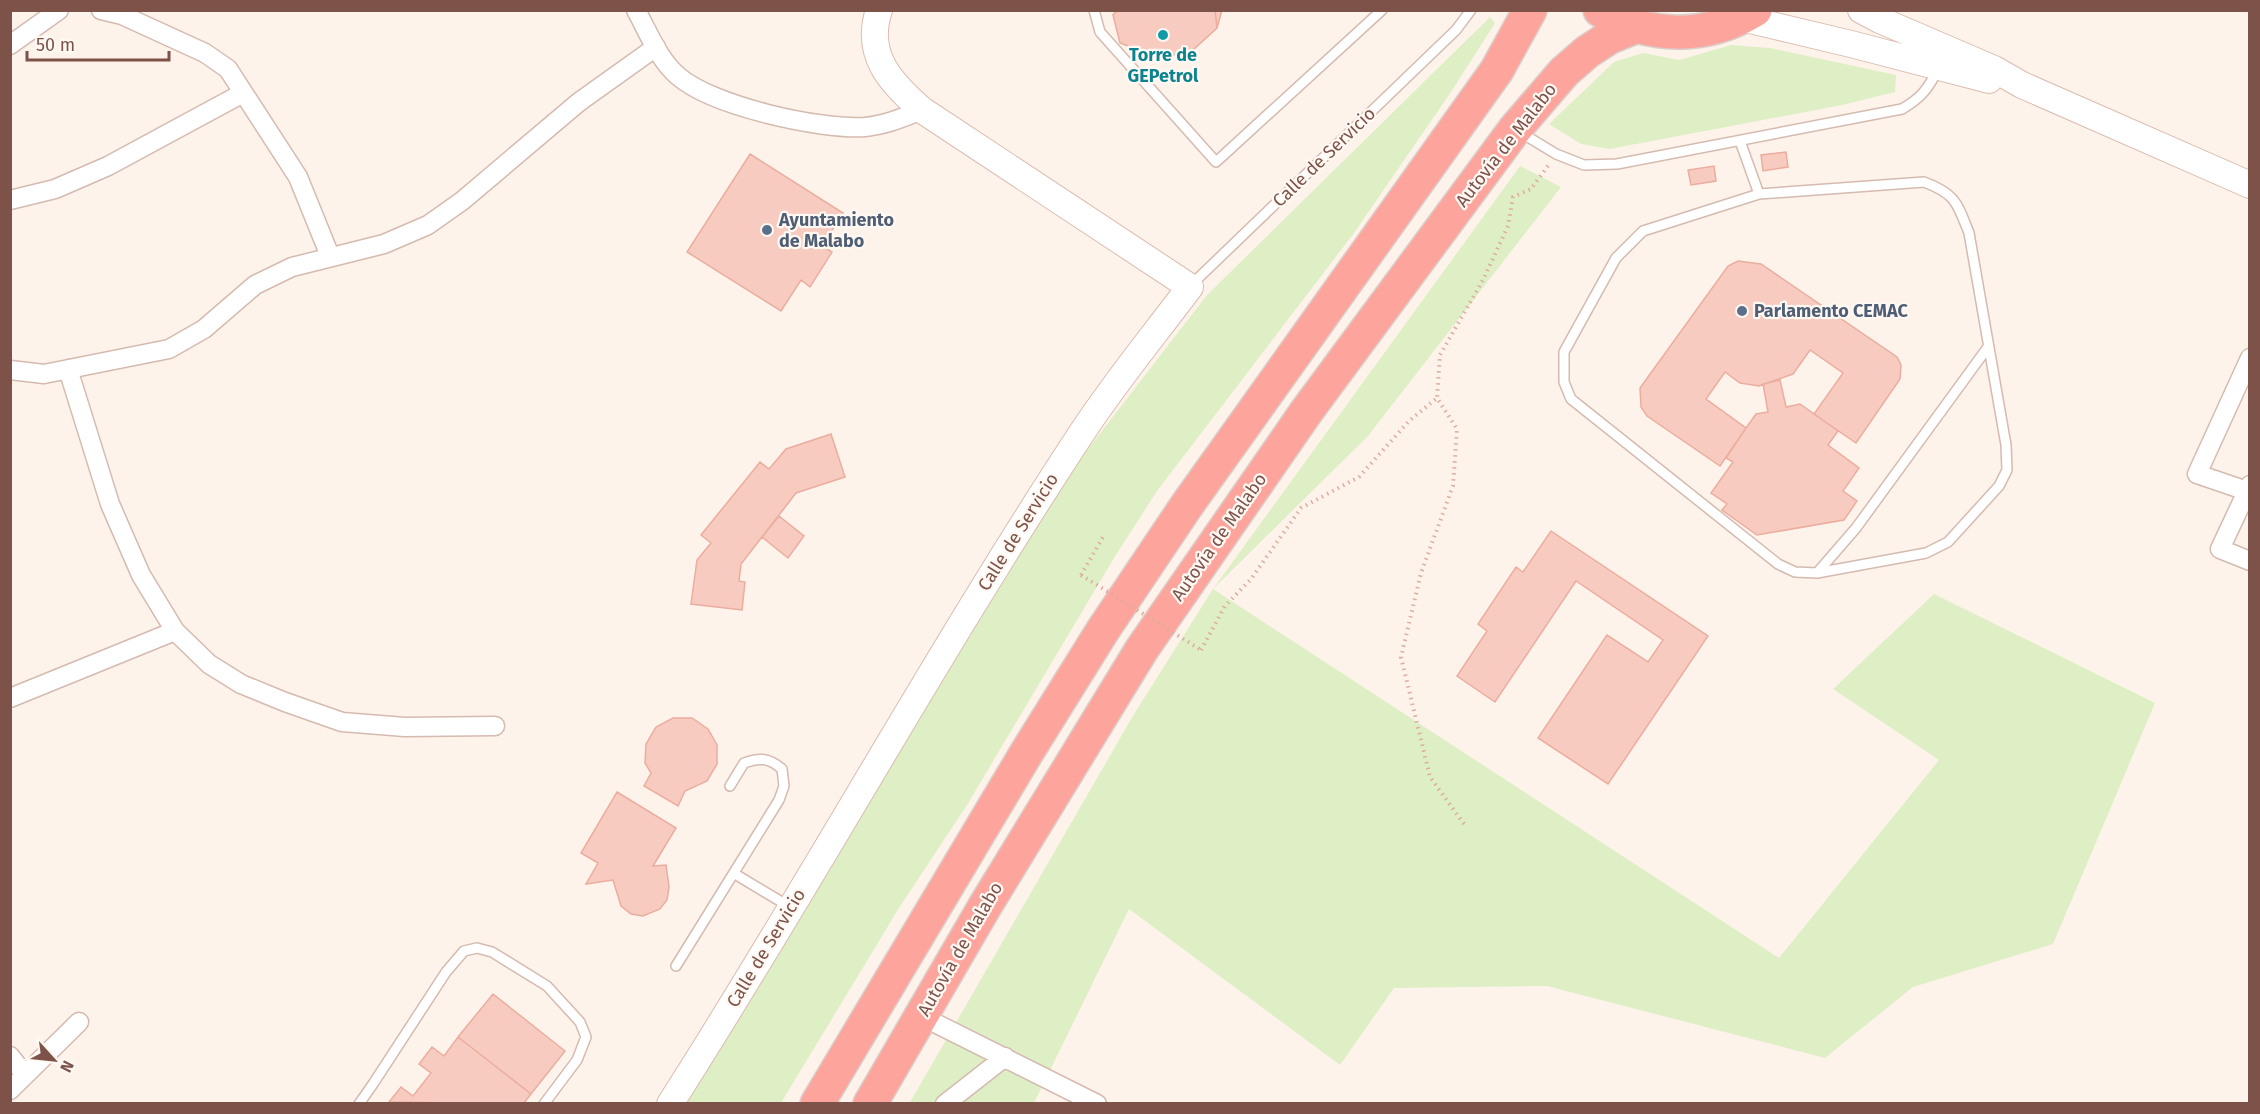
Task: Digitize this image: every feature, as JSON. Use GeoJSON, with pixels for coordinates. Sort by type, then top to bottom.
{"type":"FeatureCollection","features":[{"type":"Feature","properties":{"kind":"highway"},"geometry":{"type":"LineString","coordinates":[[817,1104],[1103,630],[1186,506],[1497,69],[1530,10]]}},
{"type":"Feature","properties":{"kind":"highway"},"geometry":{"type":"LineString","coordinates":[[1600,10],[1635,27],[1657,32],[1679,33],[1711,29],[1749,14]]}},
{"type":"Feature","properties":{"kind":"highway","name":"Autovía de Malabo"},"geometry":{"type":"LineString","coordinates":[[870,1104],[985,906],[1142,649],[1306,412],[1515,129],[1564,72],[1587,52],[1610,37],[1635,27]]}},
{"type":"Feature","properties":{"kind":"street"},"geometry":{"type":"LineString","coordinates":[[10,45],[59,10]]}},
{"type":"Feature","properties":{"kind":"street"},"geometry":{"type":"LineString","coordinates":[[101,10],[122,15],[205,53],[228,69],[298,177],[330,256]]}},
{"type":"Feature","properties":{"kind":"street"},"geometry":{"type":"LineString","coordinates":[[636,10],[656,47],[678,76],[703,92],[740,105],[808,124],[867,127],[890,123],[922,110]]}},
{"type":"Feature","properties":{"kind":"street"},"geometry":{"type":"LineString","coordinates":[[879,10],[874,38],[885,72],[900,91],[922,110],[1190,287]]}},
{"type":"Feature","properties":{"kind":"street"},"geometry":{"type":"LineString","coordinates":[[1862,10],[1943,58],[1988,80],[2022,85],[2250,186]]}},
{"type":"Feature","properties":{"kind":"street"},"geometry":{"type":"LineString","coordinates":[[1749,14],[1851,44],[1943,58]]}},
{"type":"Feature","properties":{"kind":"street"},"geometry":{"type":"LineString","coordinates":[[10,370],[44,374],[170,349],[204,329],[255,285],[292,267],[384,244],[428,225],[462,201],[579,102],[656,47]]}},
{"type":"Feature","properties":{"kind":"street"},"geometry":{"type":"LineString","coordinates":[[10,200],[55,189],[108,166],[243,93]]}},
{"type":"Feature","properties":{"kind":"street","name":"Calle de Servicio"},"geometry":{"type":"LineString","coordinates":[[669,1104],[723,1020],[935,664],[1084,429],[1190,287]]}},
{"type":"Feature","properties":{"kind":"street"},"geometry":{"type":"LineString","coordinates":[[2250,358],[2197,474],[2248,488],[2220,549],[2250,561]]}},
{"type":"Feature","properties":{"kind":"street"},"geometry":{"type":"LineString","coordinates":[[68,369],[110,504],[141,575],[175,631],[209,664],[241,684],[342,722],[405,727],[495,726]]}},
{"type":"Feature","properties":{"kind":"street"},"geometry":{"type":"LineString","coordinates":[[10,698],[175,631]]}},
{"type":"Feature","properties":{"kind":"street"},"geometry":{"type":"LineString","coordinates":[[921,1016],[1097,1104]]}},
{"type":"Feature","properties":{"kind":"street"},"geometry":{"type":"LineString","coordinates":[[10,1090],[79,1022]]}},
{"type":"Feature","properties":{"kind":"street"},"geometry":{"type":"LineString","coordinates":[[10,1056],[25,1076]]}},
{"type":"Feature","properties":{"kind":"street"},"geometry":{"type":"LineString","coordinates":[[945,1104],[1005,1057]]}},
{"type":"Feature","properties":{"kind":"lane"},"geometry":{"type":"LineString","coordinates":[[1094,10],[1100,32],[1216,162],[1382,10]]}},
{"type":"Feature","properties":{"kind":"lane","name":"Calle de Servicio"},"geometry":{"type":"LineString","coordinates":[[1190,287],[1456,30],[1471,10]]}},
{"type":"Feature","properties":{"kind":"lane"},"geometry":{"type":"LineString","coordinates":[[1515,129],[1556,154],[1584,165],[1617,164],[1902,109],[1914,102],[1929,88],[1943,58]]}},
{"type":"Feature","properties":{"kind":"lane"},"geometry":{"type":"LineString","coordinates":[[1740,141],[1759,194]]}},
{"type":"Feature","properties":{"kind":"lane"},"geometry":{"type":"LineString","coordinates":[[1924,182],[1942,189],[1956,202],[1969,233],[2006,445],[2007,470],[1999,486],[1948,542],[1926,553],[1817,573],[1795,572],[1778,564],[1571,399],[1564,382],[1564,352],[1616,258],[1643,231],[1759,194],[1924,182]]}},
{"type":"Feature","properties":{"kind":"lane"},"geometry":{"type":"LineString","coordinates":[[1817,573],[1856,528],[1988,346]]}},
{"type":"Feature","properties":{"kind":"lane"},"geometry":{"type":"LineString","coordinates":[[676,966],[779,800],[784,786],[782,769],[771,760],[757,758],[744,763],[730,786]]}},
{"type":"Feature","properties":{"kind":"lane"},"geometry":{"type":"LineString","coordinates":[[735,874],[790,907]]}},
{"type":"Feature","properties":{"kind":"lane"},"geometry":{"type":"LineString","coordinates":[[359,1104],[446,972],[464,951],[477,948],[492,952],[547,986],[580,1022],[586,1037],[577,1060],[544,1104]]}},
{"type":"Feature","properties":{"kind":"path"},"geometry":{"type":"LineString","coordinates":[[1464,824],[1430,777],[1401,657],[1421,573],[1453,486],[1457,429],[1437,398],[1440,355],[1483,280],[1508,226],[1513,197],[1531,189],[1556,154]]}},
{"type":"Feature","properties":{"kind":"path"},"geometry":{"type":"LineString","coordinates":[[1103,537],[1081,575],[1201,650],[1225,606],[1251,579],[1301,508],[1359,477],[1409,421],[1437,398]]}},
{"type":"Feature","properties":{"kind":"green space"},"geometry":{"type":"Polygon","coordinates":[[[1490,17],[1495,23],[1451,92],[1354,233],[1157,491],[1114,558],[967,805],[899,908],[781,1103],[686,1104],[1074,467],[1207,295],[1490,17]]]}},
{"type":"Feature","properties":{"kind":"green space"},"geometry":{"type":"Polygon","coordinates":[[[1731,45],[1770,48],[1896,75],[1895,92],[1842,105],[1610,149],[1581,144],[1549,124],[1614,62],[1643,53],[1679,60],[1731,45]]]}},
{"type":"Feature","properties":{"kind":"green space"},"geometry":{"type":"Polygon","coordinates":[[[1520,166],[1561,187],[1368,436],[1213,589],[1520,166]]]}},
{"type":"Feature","properties":{"kind":"green space"},"geometry":{"type":"Polygon","coordinates":[[[1213,589],[1779,958],[1939,760],[1833,689],[1934,594],[2155,703],[2053,944],[1913,987],[1825,1058],[1547,986],[1394,988],[1340,1065],[1129,909],[1034,1103],[909,1104],[1134,714],[1213,589]]]}},
{"type":"Feature","properties":{"kind":"building","name":"Torre de GEPetrol"},"geometry":{"type":"Polygon","coordinates":[[[1117,10],[1222,10],[1217,28],[1194,49],[1161,59],[1120,43],[1113,15],[1117,10]]]}},
{"type":"Feature","properties":{"kind":"building","name":"Torre de GEPetrol"},"geometry":{"type":"Polygon","coordinates":[[[1117,10],[1215,10],[1217,28],[1194,49],[1161,59],[1120,43],[1113,15],[1117,10]]]}},
{"type":"Feature","properties":{"kind":"building"},"geometry":{"type":"Polygon","coordinates":[[[1786,152],[1788,167],[1763,171],[1761,155],[1786,152]]]}},
{"type":"Feature","properties":{"kind":"building","name":"Ayuntamiento de Malabo"},"geometry":{"type":"Polygon","coordinates":[[[750,154],[843,213],[822,246],[832,252],[810,287],[801,280],[781,311],[687,252],[750,154]]]}},
{"type":"Feature","properties":{"kind":"building"},"geometry":{"type":"Polygon","coordinates":[[[1714,166],[1716,181],[1691,185],[1688,170],[1714,166]]]}},
{"type":"Feature","properties":{"kind":"building"},"geometry":{"type":"Polygon","coordinates":[[[1738,261],[1761,264],[1897,357],[1901,365],[1900,379],[1856,443],[1814,414],[1843,373],[1810,350],[1793,374],[1759,386],[1740,383],[1725,372],[1706,399],[1746,428],[1720,466],[1647,416],[1641,407],[1640,388],[1728,266],[1738,261]]]}},
{"type":"Feature","properties":{"kind":"building"},"geometry":{"type":"Polygon","coordinates":[[[1780,380],[1786,407],[1800,404],[1838,431],[1828,445],[1859,468],[1843,491],[1857,501],[1844,520],[1757,535],[1722,510],[1727,504],[1711,493],[1733,462],[1726,458],[1746,428],[1756,414],[1768,412],[1763,384],[1780,380]]]}},
{"type":"Feature","properties":{"kind":"building"},"geometry":{"type":"Polygon","coordinates":[[[831,434],[845,477],[796,493],[741,564],[739,581],[745,582],[742,610],[691,604],[697,560],[711,543],[701,535],[760,462],[769,469],[786,449],[831,434]]]}},
{"type":"Feature","properties":{"kind":"building"},"geometry":{"type":"Polygon","coordinates":[[[779,516],[804,536],[788,558],[762,537],[779,516]]]}},
{"type":"Feature","properties":{"kind":"building"},"geometry":{"type":"Polygon","coordinates":[[[1551,531],[1708,636],[1608,784],[1538,738],[1607,635],[1648,662],[1663,640],[1576,581],[1495,702],[1457,676],[1487,631],[1478,624],[1516,567],[1523,572],[1551,531]]]}},
{"type":"Feature","properties":{"kind":"building"},"geometry":{"type":"Polygon","coordinates":[[[673,718],[692,718],[708,729],[717,745],[717,764],[707,781],[685,791],[678,806],[644,786],[651,773],[645,763],[646,744],[656,727],[673,718]]]}},
{"type":"Feature","properties":{"kind":"building"},"geometry":{"type":"Polygon","coordinates":[[[617,792],[676,828],[653,866],[666,865],[669,887],[667,900],[660,909],[643,916],[631,914],[621,906],[613,880],[586,884],[598,863],[581,853],[617,792]]]}},
{"type":"Feature","properties":{"kind":"building"},"geometry":{"type":"Polygon","coordinates":[[[493,994],[565,1051],[531,1094],[458,1037],[493,994]]]}},
{"type":"Feature","properties":{"kind":"building"},"geometry":{"type":"Polygon","coordinates":[[[458,1037],[531,1094],[523,1104],[389,1102],[401,1087],[413,1096],[431,1073],[419,1064],[432,1047],[444,1056],[458,1037]]]}},
{"type":"Feature","properties":{"kind":"place","name":"Torre de GEPetrol"},"geometry":{"type":"Point","coordinates":[1163,35]}},
{"type":"Feature","properties":{"kind":"place","name":"Ayuntamiento de Malabo"},"geometry":{"type":"Point","coordinates":[767,230]}},
{"type":"Feature","properties":{"kind":"place","name":"Parlamento CEMAC"},"geometry":{"type":"Point","coordinates":[1742,311]}}]}
